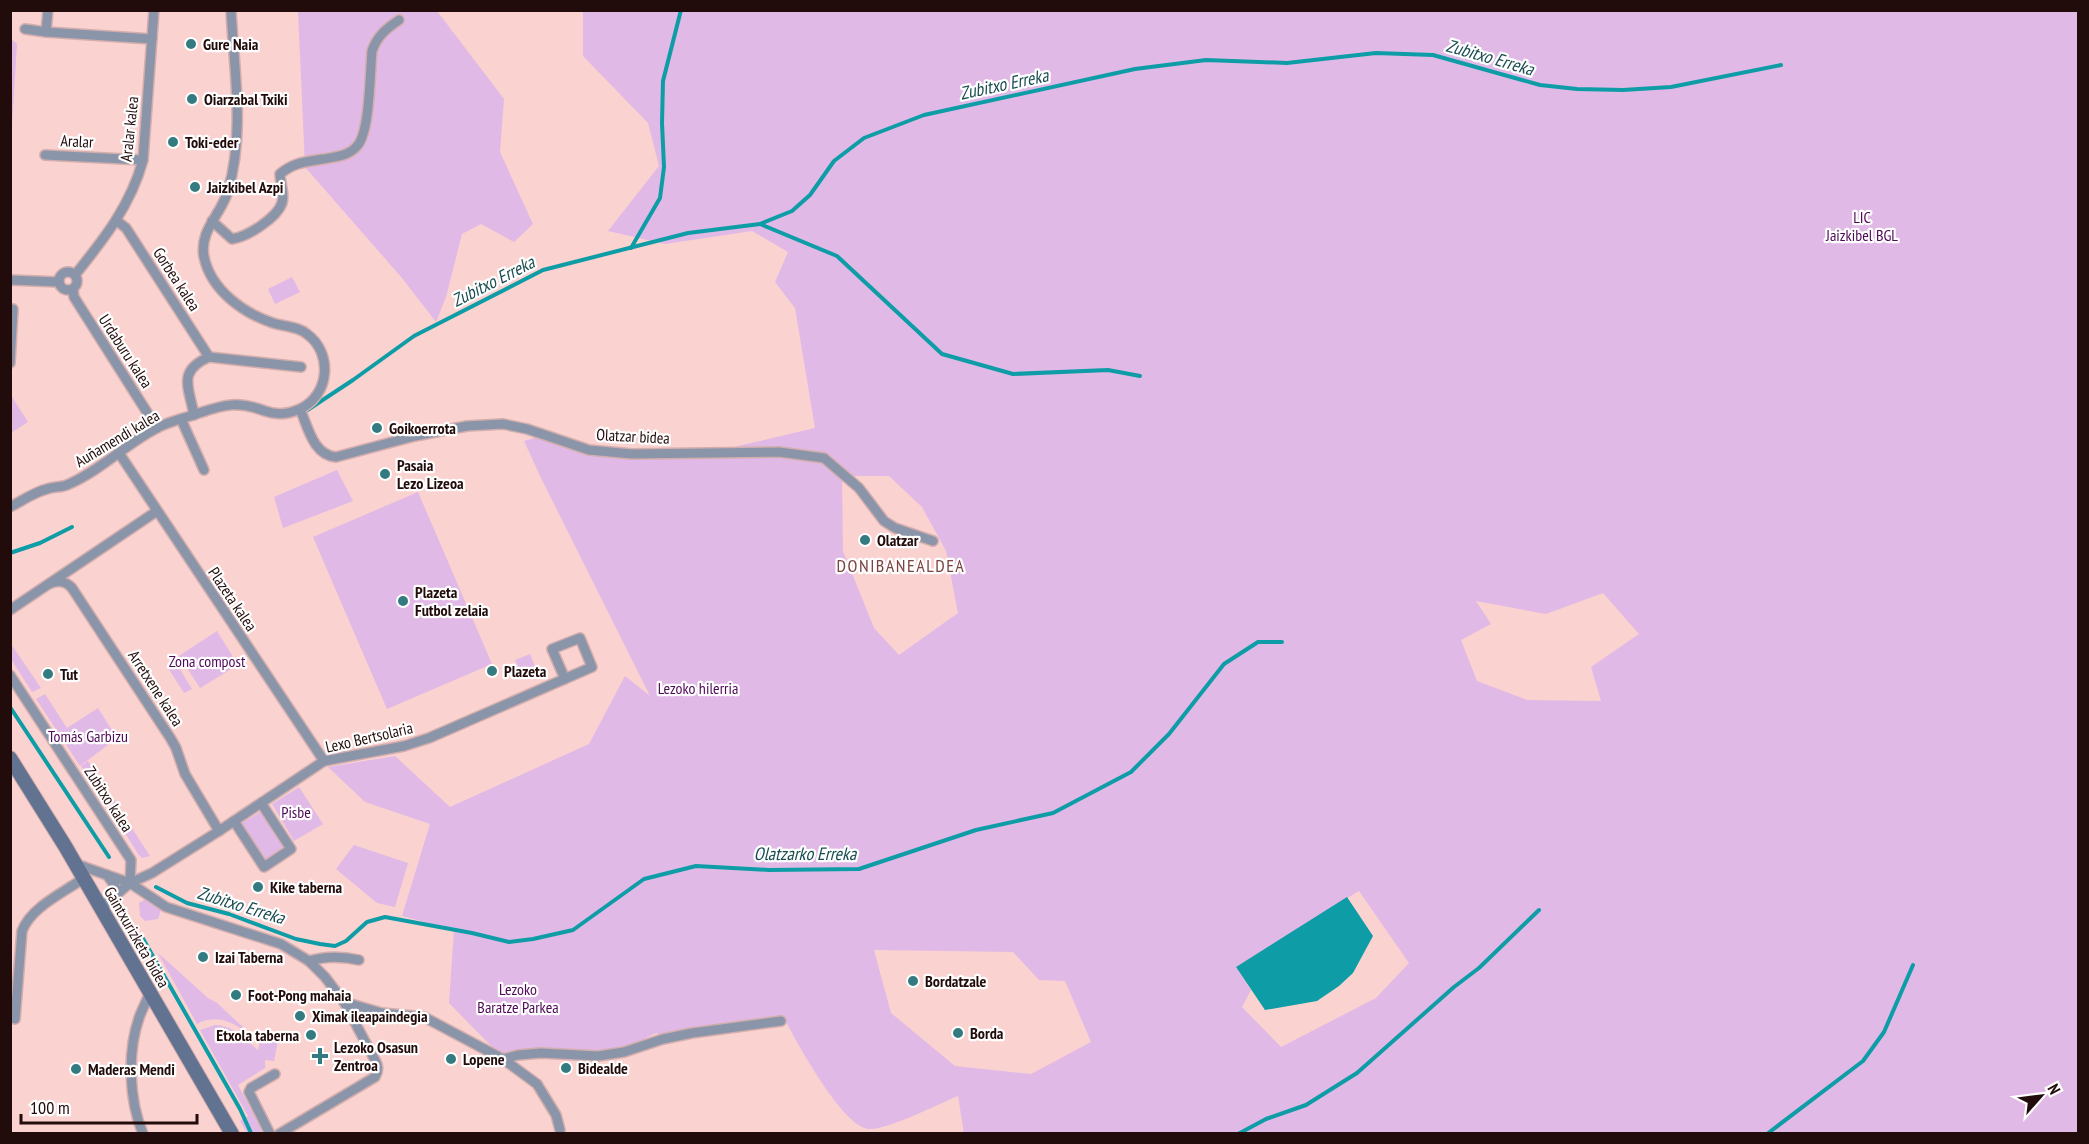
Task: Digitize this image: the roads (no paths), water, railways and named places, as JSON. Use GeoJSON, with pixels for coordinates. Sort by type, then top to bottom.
{"type":"FeatureCollection","features":[{"type":"Feature","properties":{"kind":"main road","name":"Gaintxurizketa bidea"},"geometry":{"type":"LineString","coordinates":[[10,758],[86,882],[106,903],[150,992],[232,1134]]}},
{"type":"Feature","properties":{"kind":"street"},"geometry":{"type":"LineString","coordinates":[[46,32],[48,10]]}},
{"type":"Feature","properties":{"kind":"street","name":"Aralar kalea"},"geometry":{"type":"LineString","coordinates":[[75,275],[117,221],[135,188],[143,160],[153,10]]}},
{"type":"Feature","properties":{"kind":"street"},"geometry":{"type":"LineString","coordinates":[[231,10],[237,115],[236,142],[228,193],[203,241],[204,254],[208,268],[231,300],[256,317],[303,331],[320,349],[325,365],[323,382],[316,397],[300,409]]}},
{"type":"Feature","properties":{"kind":"street"},"geometry":{"type":"LineString","coordinates":[[212,221],[232,239],[240,238],[255,230],[278,211],[282,203],[280,174],[288,167],[301,162],[341,155],[357,146],[365,129],[372,51],[375,41],[399,20]]}},
{"type":"Feature","properties":{"kind":"street"},"geometry":{"type":"LineString","coordinates":[[25,29],[152,39]]}},
{"type":"Feature","properties":{"kind":"street","name":"Aralar"},"geometry":{"type":"LineString","coordinates":[[45,155],[143,160]]}},
{"type":"Feature","properties":{"kind":"street","name":"Gorbea kalea"},"geometry":{"type":"LineString","coordinates":[[117,221],[126,228],[209,357]]}},
{"type":"Feature","properties":{"kind":"street"},"geometry":{"type":"LineString","coordinates":[[66,272],[75,275],[77,283],[73,290],[64,289],[59,282],[61,276],[66,272]]}},
{"type":"Feature","properties":{"kind":"street"},"geometry":{"type":"LineString","coordinates":[[10,280],[59,282]]}},
{"type":"Feature","properties":{"kind":"street","name":"Urdaburu kalea"},"geometry":{"type":"LineString","coordinates":[[73,290],[74,297],[157,428]]}},
{"type":"Feature","properties":{"kind":"street"},"geometry":{"type":"LineString","coordinates":[[11,363],[13,309]]}},
{"type":"Feature","properties":{"kind":"street"},"geometry":{"type":"LineString","coordinates":[[194,415],[187,378],[188,371],[199,361],[209,357],[301,367]]}},
{"type":"Feature","properties":{"kind":"street","name":"Auñamendi kalea"},"geometry":{"type":"LineString","coordinates":[[10,507],[46,489],[67,486],[157,428],[181,419],[232,404],[248,405],[278,413],[300,409]]}},
{"type":"Feature","properties":{"kind":"street","name":"Olatzar bidea"},"geometry":{"type":"LineString","coordinates":[[300,409],[319,449],[336,458],[415,436],[466,426],[503,424],[527,429],[589,450],[632,454],[779,452],[824,458],[859,488],[884,521],[895,528],[933,541]]}},
{"type":"Feature","properties":{"kind":"street"},"geometry":{"type":"LineString","coordinates":[[181,419],[204,470]]}},
{"type":"Feature","properties":{"kind":"street","name":"Plazeta kalea"},"geometry":{"type":"LineString","coordinates":[[119,453],[324,761]]}},
{"type":"Feature","properties":{"kind":"street"},"geometry":{"type":"LineString","coordinates":[[10,610],[157,511]]}},
{"type":"Feature","properties":{"kind":"street","name":"Arretxene kalea"},"geometry":{"type":"LineString","coordinates":[[49,584],[63,582],[72,588],[171,739],[185,774],[219,831]]}},
{"type":"Feature","properties":{"kind":"street","name":"Lexo Bertsolaria"},"geometry":{"type":"LineString","coordinates":[[106,903],[130,883],[152,873],[219,831],[324,761],[404,746],[429,738],[565,679],[592,667],[580,638],[552,649],[565,679]]}},
{"type":"Feature","properties":{"kind":"street","name":"Zubitxo kalea"},"geometry":{"type":"LineString","coordinates":[[10,675],[131,860],[130,883]]}},
{"type":"Feature","properties":{"kind":"street"},"geometry":{"type":"LineString","coordinates":[[234,821],[264,867],[291,849],[261,803]]}},
{"type":"Feature","properties":{"kind":"street"},"geometry":{"type":"LineString","coordinates":[[75,864],[130,883],[166,907],[281,944],[309,961],[344,1002],[378,1066],[377,1074],[279,1134]]}},
{"type":"Feature","properties":{"kind":"street"},"geometry":{"type":"LineString","coordinates":[[15,1019],[22,931],[26,920],[89,878],[102,874]]}},
{"type":"Feature","properties":{"kind":"street"},"geometry":{"type":"LineString","coordinates":[[102,874],[115,886],[106,903]]}},
{"type":"Feature","properties":{"kind":"street"},"geometry":{"type":"LineString","coordinates":[[309,961],[330,956],[359,960]]}},
{"type":"Feature","properties":{"kind":"street"},"geometry":{"type":"LineString","coordinates":[[132,1134],[142,1130],[137,1120],[131,1074],[139,1019],[150,992]]}},
{"type":"Feature","properties":{"kind":"street"},"geometry":{"type":"LineString","coordinates":[[344,1002],[382,1013],[424,1017],[503,1059],[537,1084],[556,1115],[560,1130]]}},
{"type":"Feature","properties":{"kind":"street"},"geometry":{"type":"LineString","coordinates":[[503,1059],[541,1053],[598,1056],[624,1052],[663,1039],[692,1033],[781,1021]]}},
{"type":"Feature","properties":{"kind":"street"},"geometry":{"type":"LineString","coordinates":[[270,1134],[249,1092],[250,1088],[275,1074]]}},
{"type":"Feature","properties":{"kind":"water"},"geometry":{"type":"Polygon","coordinates":[[[1347,897],[1373,936],[1353,973],[1317,1001],[1265,1010],[1236,967],[1347,897]]]}},
{"type":"Feature","properties":{"kind":"waterway"},"geometry":{"type":"LineString","coordinates":[[631,248],[660,198],[664,167],[663,81],[681,10]]}},
{"type":"Feature","properties":{"kind":"waterway","name":"Zubitxo Erreka"},"geometry":{"type":"LineString","coordinates":[[306,411],[414,336],[543,270],[688,233],[760,224],[792,211],[810,195],[834,161],[864,138],[924,115],[1135,69],[1206,60],[1287,63],[1376,53],[1433,55],[1540,85],[1623,90],[1671,87],[1781,65]]}},
{"type":"Feature","properties":{"kind":"waterway"},"geometry":{"type":"LineString","coordinates":[[760,224],[837,256],[942,354],[1013,374],[1108,370],[1140,376]]}},
{"type":"Feature","properties":{"kind":"waterway","name":"Zubitxo Erreka"},"geometry":{"type":"LineString","coordinates":[[10,553],[40,543],[72,527]]}},
{"type":"Feature","properties":{"kind":"waterway","name":"Olatzarko Erreka"},"geometry":{"type":"LineString","coordinates":[[156,887],[187,903],[229,914],[296,939],[320,944],[335,946],[346,941],[367,922],[385,917],[509,942],[573,930],[644,879],[696,866],[769,870],[859,869],[976,830],[1053,813],[1131,772],[1169,734],[1224,664],[1258,642],[1282,642]]}},
{"type":"Feature","properties":{"kind":"waterway","name":"Zubitxo Erreka"},"geometry":{"type":"LineString","coordinates":[[10,707],[109,857]]}},
{"type":"Feature","properties":{"kind":"waterway"},"geometry":{"type":"LineString","coordinates":[[1238,1134],[1266,1119],[1306,1105],[1357,1073],[1454,987],[1479,968],[1539,910]]}},
{"type":"Feature","properties":{"kind":"waterway"},"geometry":{"type":"LineString","coordinates":[[142,937],[240,1109],[251,1133]]}},
{"type":"Feature","properties":{"kind":"waterway"},"geometry":{"type":"LineString","coordinates":[[1767,1134],[1863,1061],[1884,1032],[1913,965]]}},
{"type":"Feature","properties":{"kind":"place","name":"Gure Naia"},"geometry":{"type":"Point","coordinates":[191,44]}},
{"type":"Feature","properties":{"kind":"place","name":"Oiarzabal Txiki"},"geometry":{"type":"Point","coordinates":[192,99]}},
{"type":"Feature","properties":{"kind":"place","name":"Toki-eder"},"geometry":{"type":"Point","coordinates":[173,142]}},
{"type":"Feature","properties":{"kind":"place","name":"Jaizkibel Azpi"},"geometry":{"type":"Point","coordinates":[195,187]}},
{"type":"Feature","properties":{"kind":"place","name":"Goikoerrota"},"geometry":{"type":"Point","coordinates":[377,428]}},
{"type":"Feature","properties":{"kind":"place","name":"Pasaia Lezo Lizeoa"},"geometry":{"type":"Point","coordinates":[385,474]}},
{"type":"Feature","properties":{"kind":"place","name":"Olatzar"},"geometry":{"type":"Point","coordinates":[865,540]}},
{"type":"Feature","properties":{"kind":"place","name":"Plazeta Futbol zelaia"},"geometry":{"type":"Point","coordinates":[403,601]}},
{"type":"Feature","properties":{"kind":"place","name":"Plazeta"},"geometry":{"type":"Point","coordinates":[492,671]}},
{"type":"Feature","properties":{"kind":"place","name":"Tut"},"geometry":{"type":"Point","coordinates":[48,674]}},
{"type":"Feature","properties":{"kind":"place","name":"Kike taberna"},"geometry":{"type":"Point","coordinates":[258,887]}},
{"type":"Feature","properties":{"kind":"place","name":"Izai Taberna"},"geometry":{"type":"Point","coordinates":[203,957]}},
{"type":"Feature","properties":{"kind":"place","name":"Bordatzale"},"geometry":{"type":"Point","coordinates":[913,981]}},
{"type":"Feature","properties":{"kind":"place","name":"Foot-Pong mahaia"},"geometry":{"type":"Point","coordinates":[236,995]}},
{"type":"Feature","properties":{"kind":"place","name":"Ximak ileapaindegia"},"geometry":{"type":"Point","coordinates":[300,1016]}},
{"type":"Feature","properties":{"kind":"place","name":"Borda"},"geometry":{"type":"Point","coordinates":[958,1033]}},
{"type":"Feature","properties":{"kind":"place","name":"Etxola taberna"},"geometry":{"type":"Point","coordinates":[311,1035]}},
{"type":"Feature","properties":{"kind":"place","name":"Lezoko Osasun Zentroa"},"geometry":{"type":"Point","coordinates":[320,1056]}},
{"type":"Feature","properties":{"kind":"place","name":"Lopene"},"geometry":{"type":"Point","coordinates":[451,1059]}},
{"type":"Feature","properties":{"kind":"place","name":"Bidealde"},"geometry":{"type":"Point","coordinates":[566,1068]}},
{"type":"Feature","properties":{"kind":"place","name":"Maderas Mendi"},"geometry":{"type":"Point","coordinates":[76,1069]}},
{"type":"Feature","properties":{"kind":"district","name":"DONIBANEALDEA"},"geometry":{"type":"Point","coordinates":[901,565]}},
{"type":"Feature","properties":{"kind":"park label","name":"LIC Jaizkibel BGL"},"geometry":{"type":"Point","coordinates":[1862,226]}},
{"type":"Feature","properties":{"kind":"park label","name":"Zona compost"},"geometry":{"type":"Point","coordinates":[207,661]}},
{"type":"Feature","properties":{"kind":"park label","name":"Lezoko hilerria"},"geometry":{"type":"Point","coordinates":[698,688]}},
{"type":"Feature","properties":{"kind":"park label","name":"Tomás Garbizu"},"geometry":{"type":"Point","coordinates":[88,736]}},
{"type":"Feature","properties":{"kind":"park label","name":"Pisbe"},"geometry":{"type":"Point","coordinates":[296,812]}},
{"type":"Feature","properties":{"kind":"park label","name":"Lezoko Baratze Parkea"},"geometry":{"type":"Point","coordinates":[518,998]}}]}
